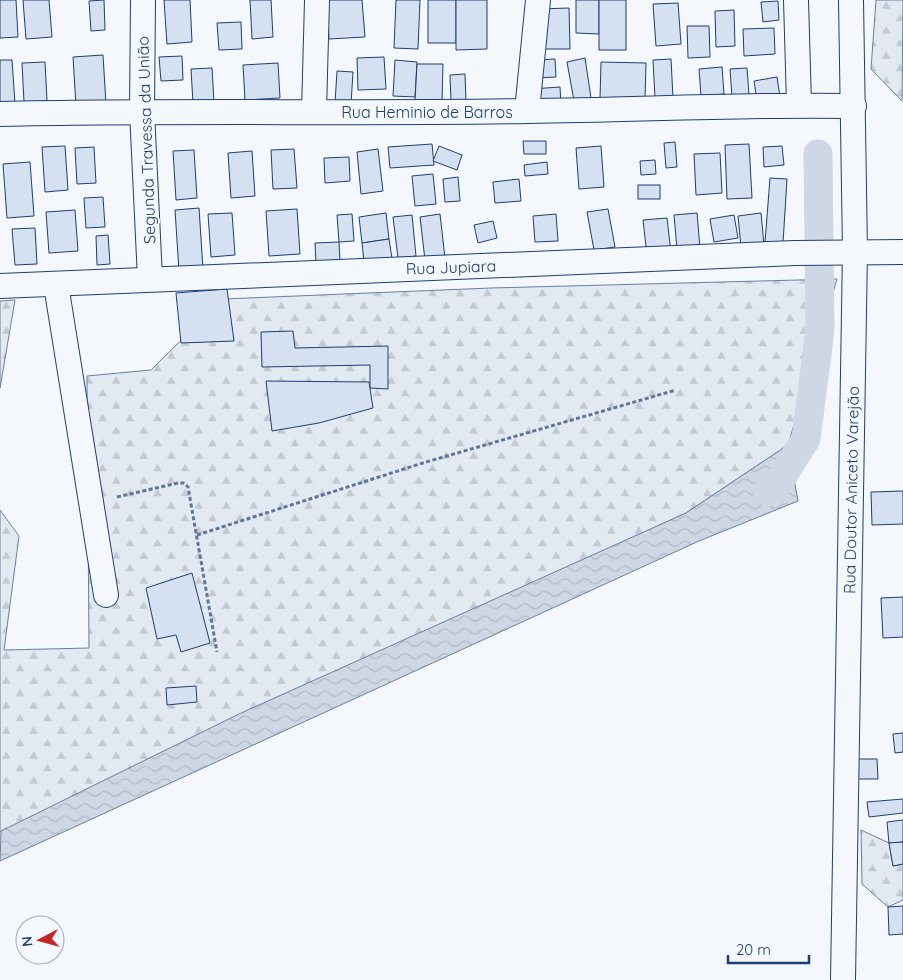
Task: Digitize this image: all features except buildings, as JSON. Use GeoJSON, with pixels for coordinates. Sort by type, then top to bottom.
{"type":"FeatureCollection","features":[{"type":"Feature","properties":{"kind":"street","name":"Segunda Travessa da União"},"geometry":{"type":"LineString","coordinates":[[143,0],[142,111],[150,279]]}},
{"type":"Feature","properties":{"kind":"street"},"geometry":{"type":"LineString","coordinates":[[314,112],[317,0]]}},
{"type":"Feature","properties":{"kind":"street"},"geometry":{"type":"LineString","coordinates":[[527,111],[538,0]]}},
{"type":"Feature","properties":{"kind":"street"},"geometry":{"type":"LineString","coordinates":[[796,0],[805,105]]}},
{"type":"Feature","properties":{"kind":"street","name":"Rua Doutor Aniceto Varejão"},"geometry":{"type":"LineString","coordinates":[[843,980],[844,252],[846,106],[852,0]]}},
{"type":"Feature","properties":{"kind":"street","name":"Rua Heminio de Barros"},"geometry":{"type":"LineString","coordinates":[[0,114],[142,111],[527,111],[805,105],[846,106]]}},
{"type":"Feature","properties":{"kind":"street","name":"Rua Jupiara"},"geometry":{"type":"LineString","coordinates":[[0,286],[795,253],[903,252]]}},
{"type":"Feature","properties":{"kind":"street"},"geometry":{"type":"LineString","coordinates":[[56,285],[106,595]]}},
{"type":"Feature","properties":{"kind":"path"},"geometry":{"type":"LineString","coordinates":[[197,535],[426,462],[676,390]]}},
{"type":"Feature","properties":{"kind":"path"},"geometry":{"type":"LineString","coordinates":[[91,503],[184,483],[188,487],[217,652]]}},
{"type":"Feature","properties":{"kind":"green space"},"geometry":{"type":"Polygon","coordinates":[[[876,0],[903,0],[902,101],[871,69],[876,0]]]}},
{"type":"Feature","properties":{"kind":"green space"},"geometry":{"type":"Polygon","coordinates":[[[837,279],[788,445],[686,513],[0,832],[0,510],[19,536],[4,650],[89,648],[87,376],[151,370],[223,299],[491,288],[837,279]]]}},
{"type":"Feature","properties":{"kind":"green space"},"geometry":{"type":"Polygon","coordinates":[[[15,300],[0,388],[0,301],[15,300]]]}},
{"type":"Feature","properties":{"kind":"green space"},"geometry":{"type":"Polygon","coordinates":[[[861,830],[889,843],[893,866],[903,864],[903,900],[888,907],[862,884],[861,830]]]}},
{"type":"Feature","properties":{"kind":"water"},"geometry":{"type":"Polygon","coordinates":[[[788,445],[798,501],[699,541],[0,861],[1,831],[239,714],[686,513],[788,445]]]}},
{"type":"Feature","properties":{"kind":"waterway"},"geometry":{"type":"LineString","coordinates":[[767,492],[775,488],[806,439],[820,330],[818,154]]}}]}
